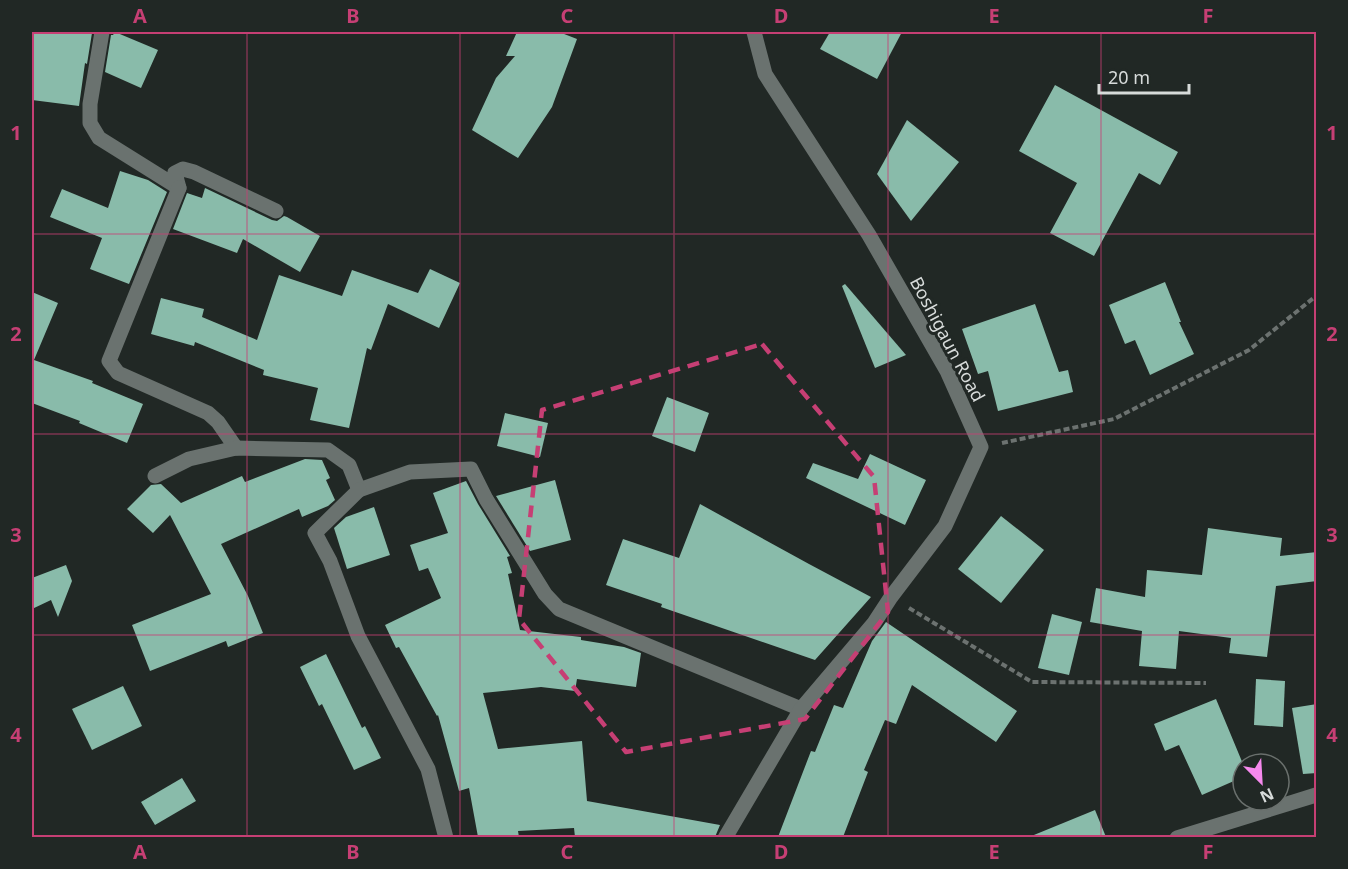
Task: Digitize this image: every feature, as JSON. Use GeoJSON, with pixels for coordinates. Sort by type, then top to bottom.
{"type":"FeatureCollection","features":[{"type":"Feature","properties":{"kind":"street"},"geometry":{"type":"LineString","coordinates":[[102,32],[90,104],[90,123],[99,138],[178,188]]}},
{"type":"Feature","properties":{"kind":"street","name":"Boshigaun Road"},"geometry":{"type":"LineString","coordinates":[[754,32],[765,74],[875,245],[947,371],[981,447]]}},
{"type":"Feature","properties":{"kind":"street"},"geometry":{"type":"LineString","coordinates":[[236,448],[218,422],[208,413],[118,374],[109,361],[178,188],[175,173],[183,169],[194,172],[276,211]]}},
{"type":"Feature","properties":{"kind":"street"},"geometry":{"type":"LineString","coordinates":[[725,837],[801,709],[874,623],[945,526],[981,447]]}},
{"type":"Feature","properties":{"kind":"street"},"geometry":{"type":"LineString","coordinates":[[155,476],[189,459],[236,448],[328,450],[349,465],[359,490]]}},
{"type":"Feature","properties":{"kind":"street"},"geometry":{"type":"LineString","coordinates":[[446,837],[428,769],[358,636],[330,561],[315,533],[359,490],[410,472],[471,468],[486,499],[545,594],[559,609],[801,709]]}},
{"type":"Feature","properties":{"kind":"street"},"geometry":{"type":"LineString","coordinates":[[1177,837],[1317,795]]}},
{"type":"Feature","properties":{"kind":"path"},"geometry":{"type":"LineString","coordinates":[[981,447],[1114,419],[1249,351],[1317,296]]}},
{"type":"Feature","properties":{"kind":"path"},"geometry":{"type":"LineString","coordinates":[[891,597],[1032,682],[1206,683]]}},
{"type":"Feature","properties":{"kind":"highlighted area"},"geometry":{"type":"Polygon","coordinates":[[[762,344],[874,477],[888,612],[805,719],[626,752],[519,619],[542,410],[762,344]]]}},
{"type":"Feature","properties":{"kind":"building"},"geometry":{"type":"Polygon","coordinates":[[[32,32],[92,33],[79,106],[32,100],[32,32]]]}},
{"type":"Feature","properties":{"kind":"building"},"geometry":{"type":"Polygon","coordinates":[[[115,32],[158,50],[141,88],[105,72],[111,35],[115,32]]]}},
{"type":"Feature","properties":{"kind":"building"},"geometry":{"type":"Polygon","coordinates":[[[517,32],[559,32],[577,39],[552,107],[518,158],[472,130],[496,78],[515,56],[506,56],[517,32]]]}},
{"type":"Feature","properties":{"kind":"building"},"geometry":{"type":"Polygon","coordinates":[[[830,32],[902,32],[877,79],[820,49],[830,32]]]}},
{"type":"Feature","properties":{"kind":"building"},"geometry":{"type":"Polygon","coordinates":[[[1055,85],[1178,152],[1160,185],[1139,173],[1094,256],[1050,233],[1077,183],[1019,151],[1055,85]]]}},
{"type":"Feature","properties":{"kind":"building"},"geometry":{"type":"Polygon","coordinates":[[[907,120],[959,162],[911,221],[877,174],[907,120]]]}},
{"type":"Feature","properties":{"kind":"building"},"geometry":{"type":"Polygon","coordinates":[[[120,171],[148,180],[167,192],[129,284],[90,269],[102,238],[50,217],[62,189],[108,208],[120,171]]]}},
{"type":"Feature","properties":{"kind":"building"},"geometry":{"type":"Polygon","coordinates":[[[205,188],[272,220],[277,221],[284,216],[287,217],[320,236],[300,272],[243,239],[237,253],[173,229],[187,193],[202,198],[205,188]]]}},
{"type":"Feature","properties":{"kind":"building"},"geometry":{"type":"Polygon","coordinates":[[[430,269],[460,283],[439,328],[388,304],[371,350],[367,348],[349,428],[310,420],[318,388],[263,375],[264,370],[195,342],[194,346],[151,334],[161,298],[204,309],[202,317],[257,340],[279,275],[342,296],[352,270],[418,293],[430,269]]]}},
{"type":"Feature","properties":{"kind":"building"},"geometry":{"type":"Polygon","coordinates":[[[1165,282],[1181,322],[1179,322],[1194,354],[1150,375],[1135,340],[1125,344],[1109,305],[1165,282]]]}},
{"type":"Feature","properties":{"kind":"building"},"geometry":{"type":"Polygon","coordinates":[[[845,284],[906,355],[875,368],[842,286],[845,284]]]}},
{"type":"Feature","properties":{"kind":"building"},"geometry":{"type":"Polygon","coordinates":[[[32,292],[58,303],[34,360],[93,381],[92,383],[143,404],[127,443],[79,423],[80,421],[32,403],[32,292]]]}},
{"type":"Feature","properties":{"kind":"building"},"geometry":{"type":"Polygon","coordinates":[[[1035,304],[1059,372],[1068,370],[1073,392],[998,411],[988,371],[978,374],[962,329],[1035,304]]]}},
{"type":"Feature","properties":{"kind":"building"},"geometry":{"type":"Polygon","coordinates":[[[667,397],[709,413],[695,452],[652,436],[667,397]]]}},
{"type":"Feature","properties":{"kind":"building"},"geometry":{"type":"Polygon","coordinates":[[[505,413],[548,423],[540,457],[497,446],[505,413]]]}},
{"type":"Feature","properties":{"kind":"building"},"geometry":{"type":"Polygon","coordinates":[[[870,454],[926,480],[905,525],[806,478],[813,463],[858,479],[870,454]]]}},
{"type":"Feature","properties":{"kind":"building"},"geometry":{"type":"Polygon","coordinates":[[[305,459],[322,460],[330,478],[326,480],[335,500],[328,506],[302,517],[299,509],[221,544],[248,596],[263,633],[228,647],[226,641],[150,671],[132,625],[211,594],[170,515],[153,533],[127,509],[151,485],[161,484],[181,503],[242,476],[245,482],[305,459]]]}},
{"type":"Feature","properties":{"kind":"building"},"geometry":{"type":"Polygon","coordinates":[[[555,480],[571,540],[530,551],[496,496],[555,480]]]}},
{"type":"Feature","properties":{"kind":"building"},"geometry":{"type":"Polygon","coordinates":[[[466,481],[510,556],[507,557],[512,573],[508,574],[520,630],[581,637],[581,640],[624,647],[641,653],[636,687],[577,679],[575,691],[541,687],[483,693],[498,749],[582,741],[587,801],[720,825],[715,837],[575,837],[574,828],[518,831],[519,837],[478,837],[469,788],[459,791],[438,715],[399,647],[396,648],[385,625],[441,598],[428,568],[419,571],[410,545],[448,533],[433,493],[466,481]]]}},
{"type":"Feature","properties":{"kind":"building"},"geometry":{"type":"Polygon","coordinates":[[[700,504],[871,597],[815,660],[661,607],[662,604],[606,585],[623,539],[679,558],[700,504]]]}},
{"type":"Feature","properties":{"kind":"building"},"geometry":{"type":"Polygon","coordinates":[[[374,507],[390,555],[347,569],[334,528],[346,517],[374,507]]]}},
{"type":"Feature","properties":{"kind":"building"},"geometry":{"type":"Polygon","coordinates":[[[1001,516],[1044,550],[1001,603],[958,569],[1001,516]]]}},
{"type":"Feature","properties":{"kind":"building"},"geometry":{"type":"Polygon","coordinates":[[[1208,528],[1282,538],[1280,556],[1317,552],[1317,581],[1276,586],[1267,657],[1229,653],[1231,638],[1179,631],[1176,669],[1139,666],[1142,631],[1090,622],[1096,588],[1145,597],[1147,570],[1202,575],[1208,528]]]}},
{"type":"Feature","properties":{"kind":"building"},"geometry":{"type":"Polygon","coordinates":[[[66,565],[72,581],[58,617],[51,600],[32,609],[32,578],[66,565]]]}},
{"type":"Feature","properties":{"kind":"building"},"geometry":{"type":"Polygon","coordinates":[[[1052,614],[1082,622],[1069,675],[1038,668],[1052,614]]]}},
{"type":"Feature","properties":{"kind":"building"},"geometry":{"type":"Polygon","coordinates":[[[886,622],[1017,711],[996,742],[912,685],[896,724],[885,720],[864,770],[868,772],[843,837],[778,837],[811,751],[815,752],[834,705],[843,708],[872,641],[886,622]]]}},
{"type":"Feature","properties":{"kind":"building"},"geometry":{"type":"Polygon","coordinates":[[[326,654],[362,728],[365,726],[381,758],[354,770],[322,704],[319,706],[300,667],[326,654]]]}},
{"type":"Feature","properties":{"kind":"building"},"geometry":{"type":"Polygon","coordinates":[[[1256,679],[1285,681],[1283,727],[1254,725],[1256,679]]]}},
{"type":"Feature","properties":{"kind":"building"},"geometry":{"type":"Polygon","coordinates":[[[123,686],[142,726],[92,750],[72,709],[123,686]]]}},
{"type":"Feature","properties":{"kind":"building"},"geometry":{"type":"Polygon","coordinates":[[[1216,699],[1238,752],[1231,752],[1231,782],[1202,795],[1179,745],[1165,751],[1154,724],[1216,699]]]}},
{"type":"Feature","properties":{"kind":"building"},"geometry":{"type":"Polygon","coordinates":[[[1317,704],[1317,773],[1303,774],[1292,708],[1317,704]]]}},
{"type":"Feature","properties":{"kind":"building"},"geometry":{"type":"Polygon","coordinates":[[[182,778],[196,801],[155,825],[141,802],[182,778]]]}},
{"type":"Feature","properties":{"kind":"building"},"geometry":{"type":"Polygon","coordinates":[[[1095,810],[1106,837],[1029,837],[1095,810]]]}}]}
